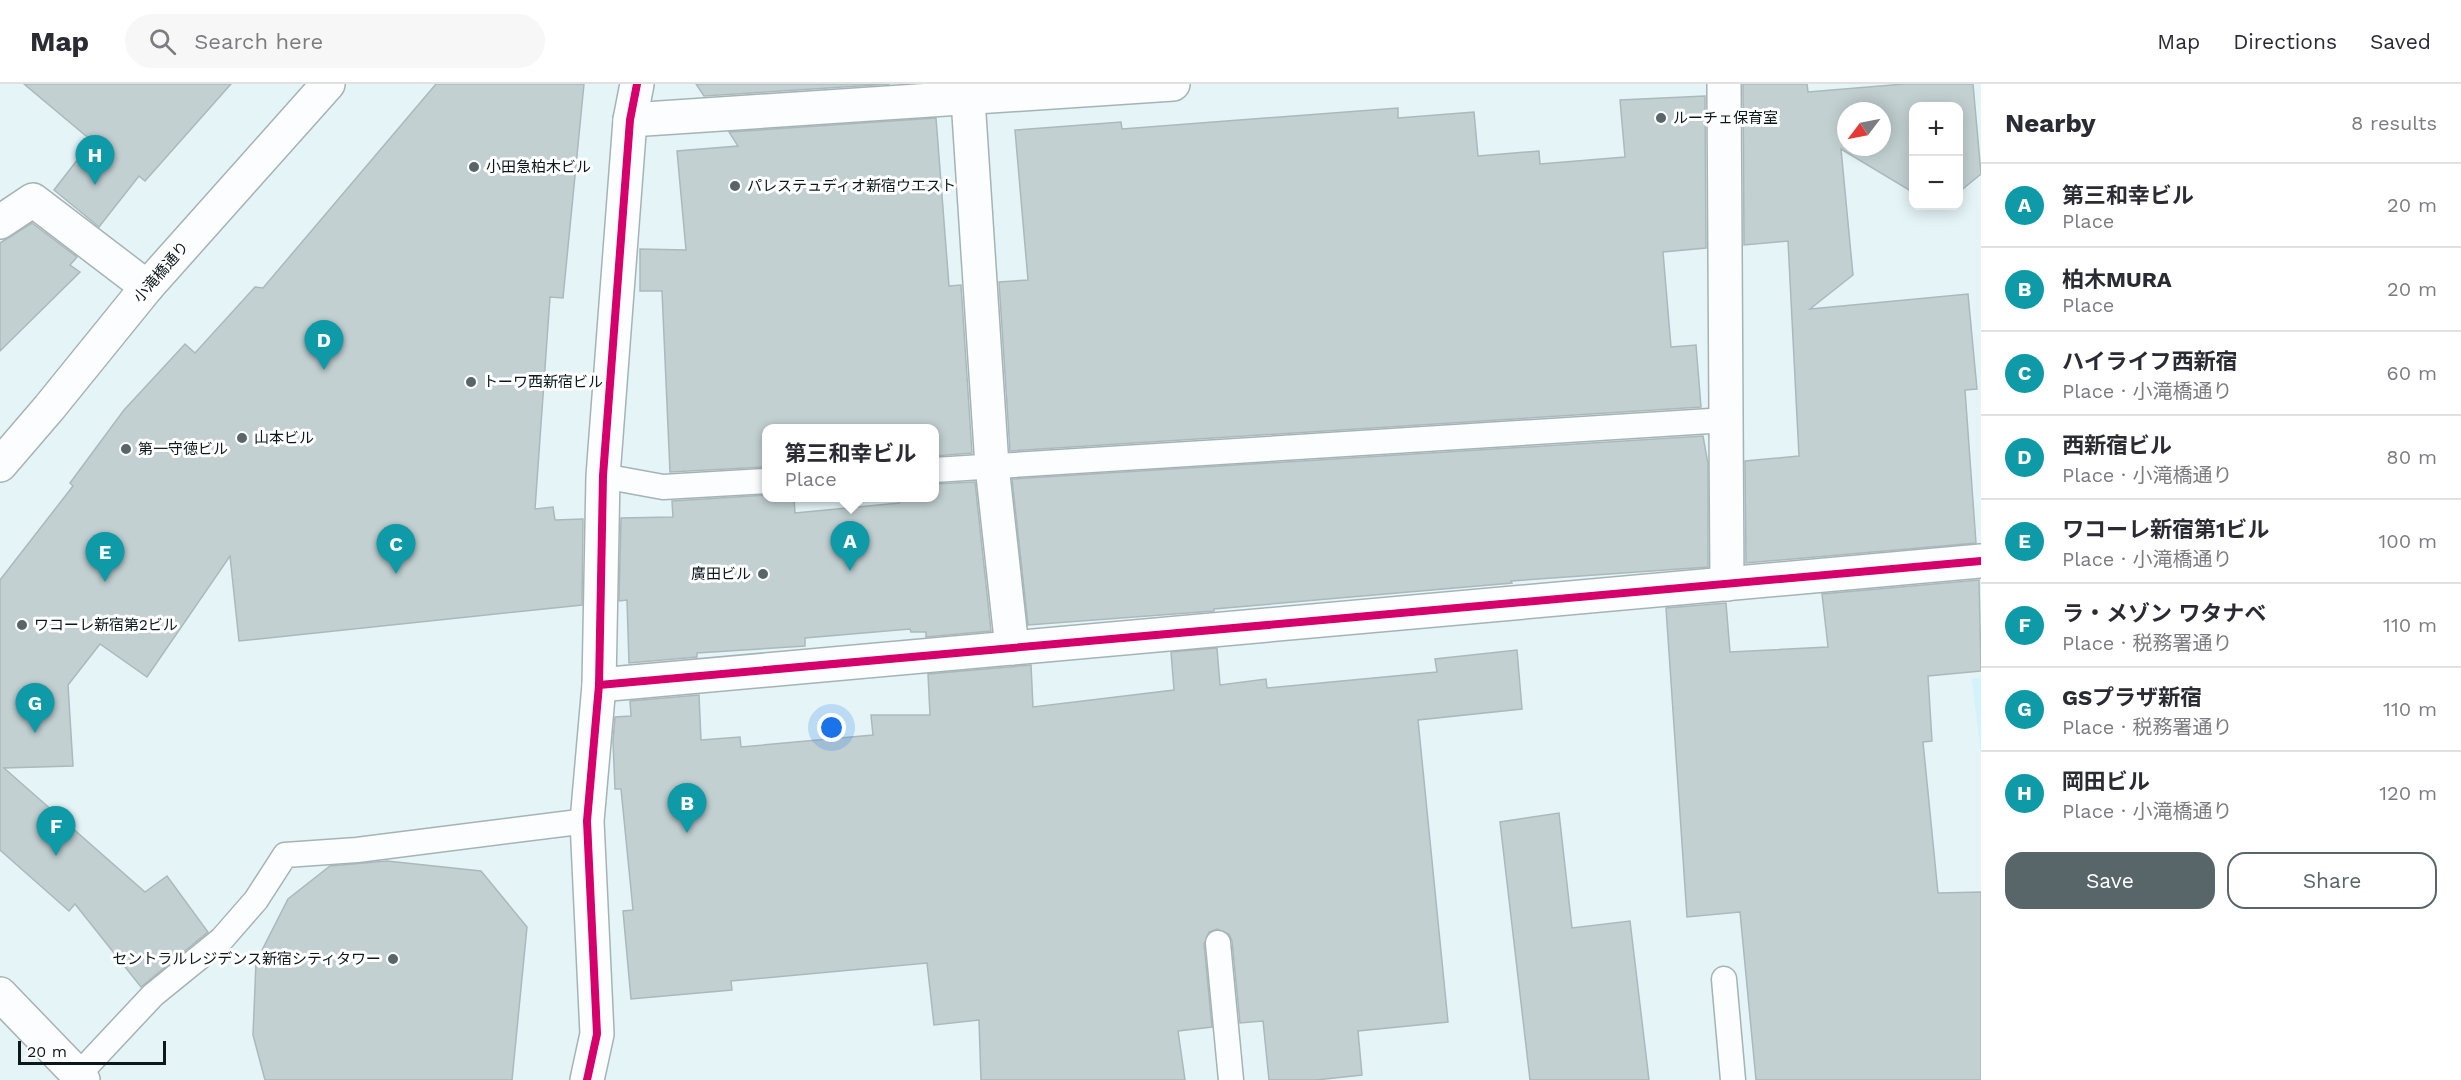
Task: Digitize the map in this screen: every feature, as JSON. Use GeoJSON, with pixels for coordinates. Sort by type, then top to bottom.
{"type":"FeatureCollection","features":[{"type":"Feature","properties":{"kind":"street","name":"小滝橋通り"},"geometry":{"type":"LineString","coordinates":[[0,465],[147,287],[328,84]]}},
{"type":"Feature","properties":{"kind":"street"},"geometry":{"type":"LineString","coordinates":[[587,1080],[597,1034],[587,821],[599,686],[603,476],[630,120],[637,84]]}},
{"type":"Feature","properties":{"kind":"street"},"geometry":{"type":"LineString","coordinates":[[630,120],[967,91],[1173,84]]}},
{"type":"Feature","properties":{"kind":"street"},"geometry":{"type":"LineString","coordinates":[[1724,84],[1727,584]]}},
{"type":"Feature","properties":{"kind":"street"},"geometry":{"type":"LineString","coordinates":[[967,91],[992,466],[1012,648]]}},
{"type":"Feature","properties":{"kind":"street"},"geometry":{"type":"LineString","coordinates":[[0,222],[33,201],[147,287]]}},
{"type":"Feature","properties":{"kind":"street"},"geometry":{"type":"LineString","coordinates":[[599,686],[1981,561]]}},
{"type":"Feature","properties":{"kind":"street"},"geometry":{"type":"LineString","coordinates":[[0,994],[80,1077]]}},
{"type":"Feature","properties":{"kind":"lane"},"geometry":{"type":"LineString","coordinates":[[939,470],[1726,420]]}},
{"type":"Feature","properties":{"kind":"lane"},"geometry":{"type":"LineString","coordinates":[[603,476],[663,487],[762,481]]}},
{"type":"Feature","properties":{"kind":"lane"},"geometry":{"type":"LineString","coordinates":[[80,1077],[153,995],[222,939],[256,900],[285,855],[357,850],[587,821]]}},
{"type":"Feature","properties":{"kind":"lane"},"geometry":{"type":"LineString","coordinates":[[1218,943],[1231,1080]]}},
{"type":"Feature","properties":{"kind":"lane"},"geometry":{"type":"LineString","coordinates":[[1724,980],[1733,1080]]}},
{"type":"Feature","properties":{"kind":"shaded area"},"geometry":{"type":"Polygon","coordinates":[[[1981,678],[1981,755],[1972,679],[1981,678]]]}},
{"type":"Feature","properties":{"kind":"building"},"geometry":{"type":"Polygon","coordinates":[[[24,84],[231,84],[145,181],[139,176],[99,227],[54,190],[92,141],[24,84]]]}},
{"type":"Feature","properties":{"kind":"building"},"geometry":{"type":"Polygon","coordinates":[[[436,84],[584,84],[563,298],[550,297],[535,509],[553,507],[555,520],[583,519],[582,605],[239,641],[230,556],[147,677],[100,644],[68,685],[73,766],[4,768],[145,892],[167,876],[208,932],[141,987],[75,904],[69,911],[0,850],[0,580],[73,486],[70,483],[124,410],[185,344],[195,353],[255,287],[263,288],[436,84]]]}},
{"type":"Feature","properties":{"kind":"building"},"geometry":{"type":"Polygon","coordinates":[[[696,84],[890,84],[704,96],[696,84]]]}},
{"type":"Feature","properties":{"kind":"building"},"geometry":{"type":"Polygon","coordinates":[[[1743,84],[1807,84],[1808,92],[1904,84],[1973,84],[1981,174],[1963,189],[1963,102],[1909,102],[1909,190],[1853,156],[1891,156],[1891,102],[1837,102],[1837,156],[1842,156],[1853,275],[1810,309],[1968,294],[1977,389],[1965,390],[1976,543],[1746,563],[1745,461],[1799,456],[1788,241],[1744,245],[1743,84]]]}},
{"type":"Feature","properties":{"kind":"building"},"geometry":{"type":"Polygon","coordinates":[[[1705,96],[1706,248],[1663,252],[1671,347],[1696,345],[1701,407],[1010,451],[999,282],[1028,280],[1015,130],[1121,122],[1122,129],[1398,108],[1398,118],[1474,112],[1478,156],[1539,151],[1540,164],[1625,157],[1620,100],[1705,96]]]}},
{"type":"Feature","properties":{"kind":"building"},"geometry":{"type":"Polygon","coordinates":[[[936,118],[949,286],[961,285],[972,453],[939,456],[939,424],[762,424],[762,467],[670,472],[662,291],[640,291],[640,249],[686,250],[677,151],[738,146],[729,132],[936,118]]]}},
{"type":"Feature","properties":{"kind":"building"},"geometry":{"type":"Polygon","coordinates":[[[32,223],[77,257],[70,265],[80,272],[0,351],[0,243],[32,223]]]}},
{"type":"Feature","properties":{"kind":"building"},"geometry":{"type":"Polygon","coordinates":[[[1703,436],[1708,464],[1708,567],[1511,581],[1512,583],[1214,609],[1214,611],[1028,625],[1012,479],[1703,436]]]}},
{"type":"Feature","properties":{"kind":"building"},"geometry":{"type":"Polygon","coordinates":[[[975,482],[991,631],[926,637],[926,632],[911,632],[910,629],[805,638],[805,646],[697,653],[697,657],[629,663],[627,600],[619,601],[621,518],[673,517],[672,501],[762,495],[762,502],[794,502],[795,513],[899,502],[939,502],[939,484],[975,482]]]}},
{"type":"Feature","properties":{"kind":"building"},"geometry":{"type":"Polygon","coordinates":[[[1979,580],[1981,671],[1928,676],[1932,741],[1923,742],[1938,893],[1981,892],[1981,1080],[1756,1080],[1740,912],[1687,917],[1666,608],[1726,603],[1730,652],[1828,647],[1822,594],[1979,580]]]}},
{"type":"Feature","properties":{"kind":"building"},"geometry":{"type":"Polygon","coordinates":[[[1217,648],[1220,685],[1266,679],[1267,688],[1437,672],[1435,659],[1517,650],[1522,709],[1418,720],[1448,1022],[1358,1031],[1362,1075],[1316,1080],[1269,1080],[1263,1021],[1240,1023],[1232,941],[1229,934],[1217,929],[1209,932],[1204,944],[1212,1027],[1178,1031],[1185,1080],[981,1080],[979,1020],[934,1025],[927,963],[731,981],[732,990],[631,999],[623,911],[633,910],[621,789],[615,789],[613,741],[615,717],[631,716],[630,701],[699,695],[701,740],[740,737],[741,747],[873,735],[871,715],[930,715],[928,674],[1031,665],[1033,707],[1174,690],[1171,652],[1217,648]]]}},
{"type":"Feature","properties":{"kind":"building"},"geometry":{"type":"Polygon","coordinates":[[[1559,813],[1572,928],[1630,921],[1649,1080],[1530,1080],[1500,822],[1559,813]]]}},
{"type":"Feature","properties":{"kind":"building","name":"セントラルレジデンス新宿シティタワー"},"geometry":{"type":"Polygon","coordinates":[[[387,861],[481,871],[527,927],[512,1080],[265,1080],[253,1035],[256,962],[288,899],[330,866],[387,861]]]}},
{"type":"Feature","properties":{"kind":"cycle path"},"geometry":{"type":"LineString","coordinates":[[587,1080],[597,1034],[587,821],[599,685],[603,476],[630,120],[637,84]]}},
{"type":"Feature","properties":{"kind":"cycle path"},"geometry":{"type":"LineString","coordinates":[[599,685],[1981,561]]}},
{"type":"Feature","properties":{"kind":"place","name":"ルーチェ保育室"},"geometry":{"type":"Point","coordinates":[1661,118]}},
{"type":"Feature","properties":{"kind":"place","name":"小田急柏木ビル"},"geometry":{"type":"Point","coordinates":[474,167]}},
{"type":"Feature","properties":{"kind":"place","name":"岡田ビル"},"geometry":{"type":"Point","coordinates":[95,185]}},
{"type":"Feature","properties":{"kind":"place","name":"パレステュディオ新宿ウエスト"},"geometry":{"type":"Point","coordinates":[735,186]}},
{"type":"Feature","properties":{"kind":"place","name":"西新宿ビル"},"geometry":{"type":"Point","coordinates":[324,370]}},
{"type":"Feature","properties":{"kind":"place","name":"トーワ西新宿ビル"},"geometry":{"type":"Point","coordinates":[471,382]}},
{"type":"Feature","properties":{"kind":"place","name":"山本ビル"},"geometry":{"type":"Point","coordinates":[242,438]}},
{"type":"Feature","properties":{"kind":"place","name":"第一守徳ビル"},"geometry":{"type":"Point","coordinates":[126,449]}},
{"type":"Feature","properties":{"kind":"place","name":"第三和幸ビル"},"geometry":{"type":"Point","coordinates":[850,571]}},
{"type":"Feature","properties":{"kind":"place","name":"ハイライフ西新宿"},"geometry":{"type":"Point","coordinates":[396,574]}},
{"type":"Feature","properties":{"kind":"place","name":"廣田ビル"},"geometry":{"type":"Point","coordinates":[763,574]}},
{"type":"Feature","properties":{"kind":"place","name":"ワコーレ新宿第1ビル"},"geometry":{"type":"Point","coordinates":[105,582]}},
{"type":"Feature","properties":{"kind":"place","name":"ワコーレ新宿第2ビル"},"geometry":{"type":"Point","coordinates":[22,625]}},
{"type":"Feature","properties":{"kind":"place","name":"GSプラザ新宿"},"geometry":{"type":"Point","coordinates":[35,733]}},
{"type":"Feature","properties":{"kind":"place","name":"柏木MURA"},"geometry":{"type":"Point","coordinates":[687,833]}},
{"type":"Feature","properties":{"kind":"place","name":"ラ・メゾン ワタナベ"},"geometry":{"type":"Point","coordinates":[56,856]}},
{"type":"Feature","properties":{"kind":"place","name":"セントラルレジデンス新宿シティタワー"},"geometry":{"type":"Point","coordinates":[393,959]}}]}
